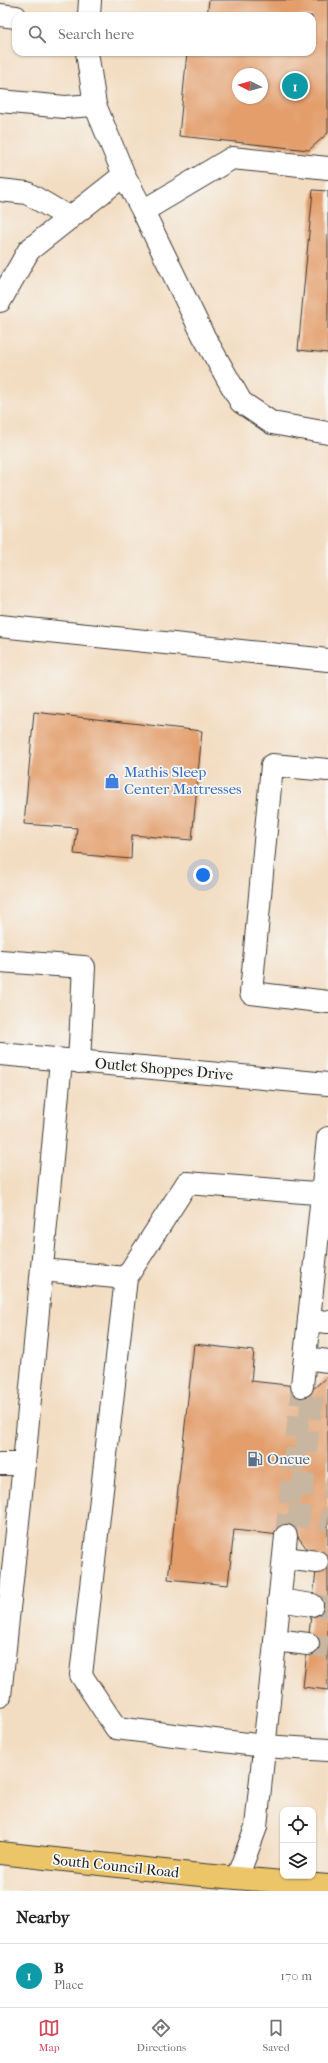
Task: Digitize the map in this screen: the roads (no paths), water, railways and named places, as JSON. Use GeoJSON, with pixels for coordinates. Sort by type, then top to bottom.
{"type":"FeatureCollection","features":[{"type":"Feature","properties":{"kind":"main road","name":"South Council Road"},"geometry":{"type":"LineString","coordinates":[[0,1853],[233,1885],[328,1886]]}},
{"type":"Feature","properties":{"kind":"street"},"geometry":{"type":"LineString","coordinates":[[89,12],[90,0]]}},
{"type":"Feature","properties":{"kind":"street"},"geometry":{"type":"LineString","coordinates":[[0,15],[12,16]]}},
{"type":"Feature","properties":{"kind":"street"},"geometry":{"type":"LineString","coordinates":[[87,56],[95,105],[124,175],[203,335],[242,402],[272,423],[328,433]]}},
{"type":"Feature","properties":{"kind":"street"},"geometry":{"type":"LineString","coordinates":[[0,101],[65,107],[95,105]]}},
{"type":"Feature","properties":{"kind":"street"},"geometry":{"type":"LineString","coordinates":[[143,212],[232,158],[328,168]]}},
{"type":"Feature","properties":{"kind":"street"},"geometry":{"type":"LineString","coordinates":[[3,290],[29,250],[124,175]]}},
{"type":"Feature","properties":{"kind":"street"},"geometry":{"type":"LineString","coordinates":[[0,190],[27,193],[70,218]]}},
{"type":"Feature","properties":{"kind":"street"},"geometry":{"type":"LineString","coordinates":[[0,626],[328,660]]}},
{"type":"Feature","properties":{"kind":"street"},"geometry":{"type":"LineString","coordinates":[[328,770],[272,765],[251,993],[328,1002]]}},
{"type":"Feature","properties":{"kind":"street"},"geometry":{"type":"LineString","coordinates":[[0,961],[84,967],[42,1270],[0,1696]]}},
{"type":"Feature","properties":{"kind":"street","name":"Outlet Shoppes Drive"},"geometry":{"type":"LineString","coordinates":[[0,1054],[328,1084]]}},
{"type":"Feature","properties":{"kind":"street"},"geometry":{"type":"LineString","coordinates":[[302,1386],[305,1358],[319,1321],[328,1138]]}},
{"type":"Feature","properties":{"kind":"street"},"geometry":{"type":"LineString","coordinates":[[325,1194],[187,1184],[126,1278],[82,1675],[116,1728],[264,1746],[328,1750]]}},
{"type":"Feature","properties":{"kind":"street"},"geometry":{"type":"LineString","coordinates":[[42,1270],[126,1278]]}},
{"type":"Feature","properties":{"kind":"street"},"geometry":{"type":"LineString","coordinates":[[305,1358],[328,1361]]}},
{"type":"Feature","properties":{"kind":"street"},"geometry":{"type":"LineString","coordinates":[[0,1464],[24,1464]]}},
{"type":"Feature","properties":{"kind":"street"},"geometry":{"type":"LineString","coordinates":[[233,1885],[256,1827],[286,1536]]}},
{"type":"Feature","properties":{"kind":"street"},"geometry":{"type":"LineString","coordinates":[[284,1558],[317,1562]]}},
{"type":"Feature","properties":{"kind":"street"},"geometry":{"type":"LineString","coordinates":[[279,1600],[312,1605]]}},
{"type":"Feature","properties":{"kind":"street"},"geometry":{"type":"LineString","coordinates":[[275,1640],[308,1644]]}},
{"type":"Feature","properties":{"kind":"tunnel"},"geometry":{"type":"LineString","coordinates":[[286,1536],[302,1386]]}},
{"type":"Feature","properties":{"kind":"tunnel"},"geometry":{"type":"LineString","coordinates":[[300,1406],[328,1409]]}},
{"type":"Feature","properties":{"kind":"tunnel"},"geometry":{"type":"LineString","coordinates":[[296,1440],[328,1444]]}},
{"type":"Feature","properties":{"kind":"tunnel"},"geometry":{"type":"LineString","coordinates":[[292,1483],[328,1488]]}},
{"type":"Feature","properties":{"kind":"tunnel"},"geometry":{"type":"LineString","coordinates":[[288,1515],[328,1520]]}},
{"type":"Feature","properties":{"kind":"tunnel"},"geometry":{"type":"LineString","coordinates":[[312,1605],[328,1607]]}},
{"type":"Feature","properties":{"kind":"tunnel"},"geometry":{"type":"LineString","coordinates":[[308,1644],[328,1647]]}},
{"type":"Feature","properties":{"kind":"place","name":"B"},"geometry":{"type":"Point","coordinates":[295,86]}},
{"type":"Feature","properties":{"kind":"place","name":"Mathis Sleep Center Mattresses"},"geometry":{"type":"Point","coordinates":[112,781]}},
{"type":"Feature","properties":{"kind":"place","name":"Oncue"},"geometry":{"type":"Point","coordinates":[255,1459]}}]}
